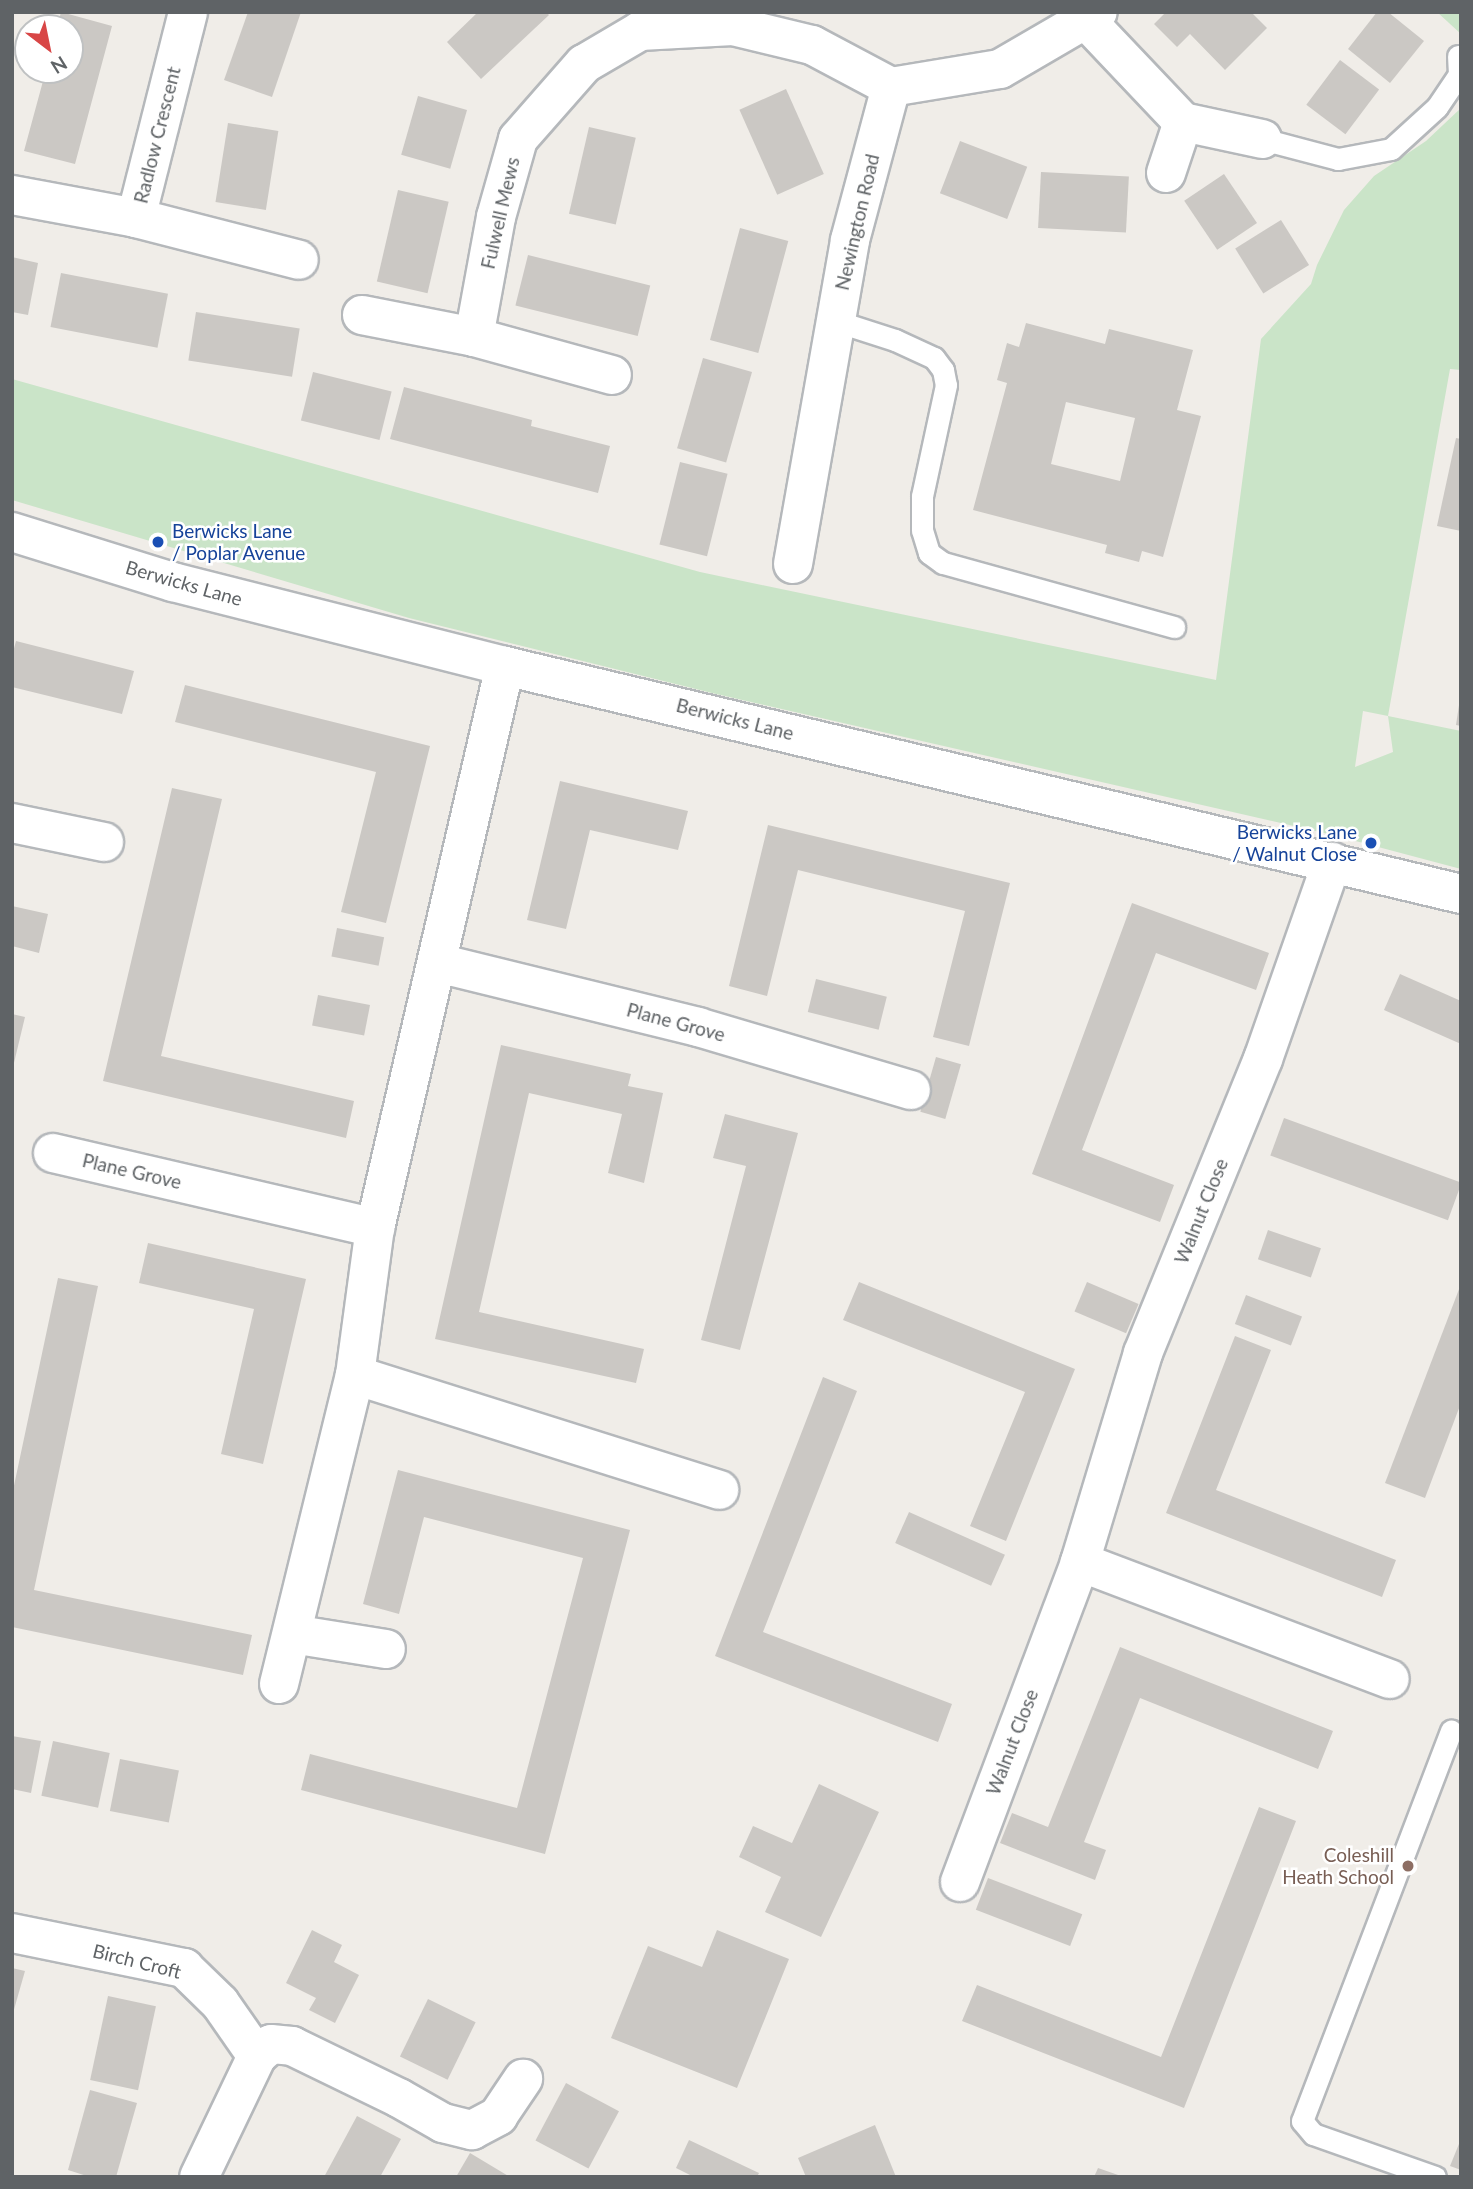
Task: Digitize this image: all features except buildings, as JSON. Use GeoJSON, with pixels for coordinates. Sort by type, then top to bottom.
{"type":"FeatureCollection","features":[{"type":"Feature","properties":{"kind":"street","name":"Radlow Crescent"},"geometry":{"type":"LineString","coordinates":[[12,195],[136,218],[188,12]]}},
{"type":"Feature","properties":{"kind":"street"},"geometry":{"type":"LineString","coordinates":[[891,87],[1000,69],[1092,17],[1182,122],[1262,139]]}},
{"type":"Feature","properties":{"kind":"street","name":"Fulwell Mews"},"geometry":{"type":"LineString","coordinates":[[474,337],[496,217],[518,139],[584,64],[640,31],[733,26],[811,45],[891,87]]}},
{"type":"Feature","properties":{"kind":"street","name":"Newington Road"},"geometry":{"type":"LineString","coordinates":[[793,564],[850,240],[891,87]]}},
{"type":"Feature","properties":{"kind":"street"},"geometry":{"type":"LineString","coordinates":[[1166,173],[1182,122]]}},
{"type":"Feature","properties":{"kind":"street"},"geometry":{"type":"LineString","coordinates":[[136,218],[299,260]]}},
{"type":"Feature","properties":{"kind":"street"},"geometry":{"type":"LineString","coordinates":[[362,315],[474,337],[612,375]]}},
{"type":"Feature","properties":{"kind":"street","name":"Berwicks Lane"},"geometry":{"type":"LineString","coordinates":[[12,532],[173,582],[506,666],[1461,894]]}},
{"type":"Feature","properties":{"kind":"street"},"geometry":{"type":"LineString","coordinates":[[279,1684],[355,1376],[375,1227],[506,666]]}},
{"type":"Feature","properties":{"kind":"street"},"geometry":{"type":"LineString","coordinates":[[12,823],[104,842]]}},
{"type":"Feature","properties":{"kind":"street","name":"Walnut Close"},"geometry":{"type":"LineString","coordinates":[[960,1882],[1080,1562],[1143,1353],[1263,1059],[1332,862]]}},
{"type":"Feature","properties":{"kind":"street","name":"Plane Grove"},"geometry":{"type":"LineString","coordinates":[[438,963],[698,1027],[911,1090]]}},
{"type":"Feature","properties":{"kind":"street","name":"Plane Grove"},"geometry":{"type":"LineString","coordinates":[[53,1153],[375,1227]]}},
{"type":"Feature","properties":{"kind":"street"},"geometry":{"type":"LineString","coordinates":[[355,1376],[719,1490]]}},
{"type":"Feature","properties":{"kind":"street"},"geometry":{"type":"LineString","coordinates":[[1080,1562],[1390,1679]]}},
{"type":"Feature","properties":{"kind":"street"},"geometry":{"type":"LineString","coordinates":[[292,1634],[386,1649]]}},
{"type":"Feature","properties":{"kind":"street","name":"Birch Croft"},"geometry":{"type":"LineString","coordinates":[[12,1933],[184,1968],[220,2003],[257,2056]]}},
{"type":"Feature","properties":{"kind":"street"},"geometry":{"type":"LineString","coordinates":[[199,2177],[257,2056],[271,2044],[292,2046],[399,2098],[443,2123],[472,2130],[498,2116],[523,2079]]}},
{"type":"Feature","properties":{"kind":"lane"},"geometry":{"type":"LineString","coordinates":[[1262,139],[1338,159],[1391,149],[1437,107],[1459,74],[1458,56]]}},
{"type":"Feature","properties":{"kind":"lane"},"geometry":{"type":"LineString","coordinates":[[836,321],[895,340],[934,358],[943,370],[946,385],[922,496],[922,530],[929,553],[943,563],[1174,627]]}},
{"type":"Feature","properties":{"kind":"lane"},"geometry":{"type":"LineString","coordinates":[[1435,2177],[1313,2134],[1302,2121],[1451,1730]]}},
{"type":"Feature","properties":{"kind":"green space"},"geometry":{"type":"Polygon","coordinates":[[[1437,12],[1461,12],[1461,34],[1437,12]]]}},
{"type":"Feature","properties":{"kind":"green space"},"geometry":{"type":"Polygon","coordinates":[[[1461,108],[1461,370],[1450,369],[1388,716],[1461,731],[1461,869],[1333,835],[712,693],[409,618],[12,500],[12,379],[700,572],[1216,680],[1261,339],[1311,284],[1317,265],[1344,210],[1374,176],[1426,141],[1461,108]],[[1363,711],[1355,767],[1393,752],[1388,716],[1363,711]]]}},
{"type":"Feature","properties":{"kind":"place","name":"Berwicks Lane / Poplar Avenue"},"geometry":{"type":"Point","coordinates":[158,542]}},
{"type":"Feature","properties":{"kind":"place","name":"Berwicks Lane / Walnut Close"},"geometry":{"type":"Point","coordinates":[1371,843]}},
{"type":"Feature","properties":{"kind":"place","name":"Coleshill Heath School"},"geometry":{"type":"Point","coordinates":[1408,1866]}}]}
